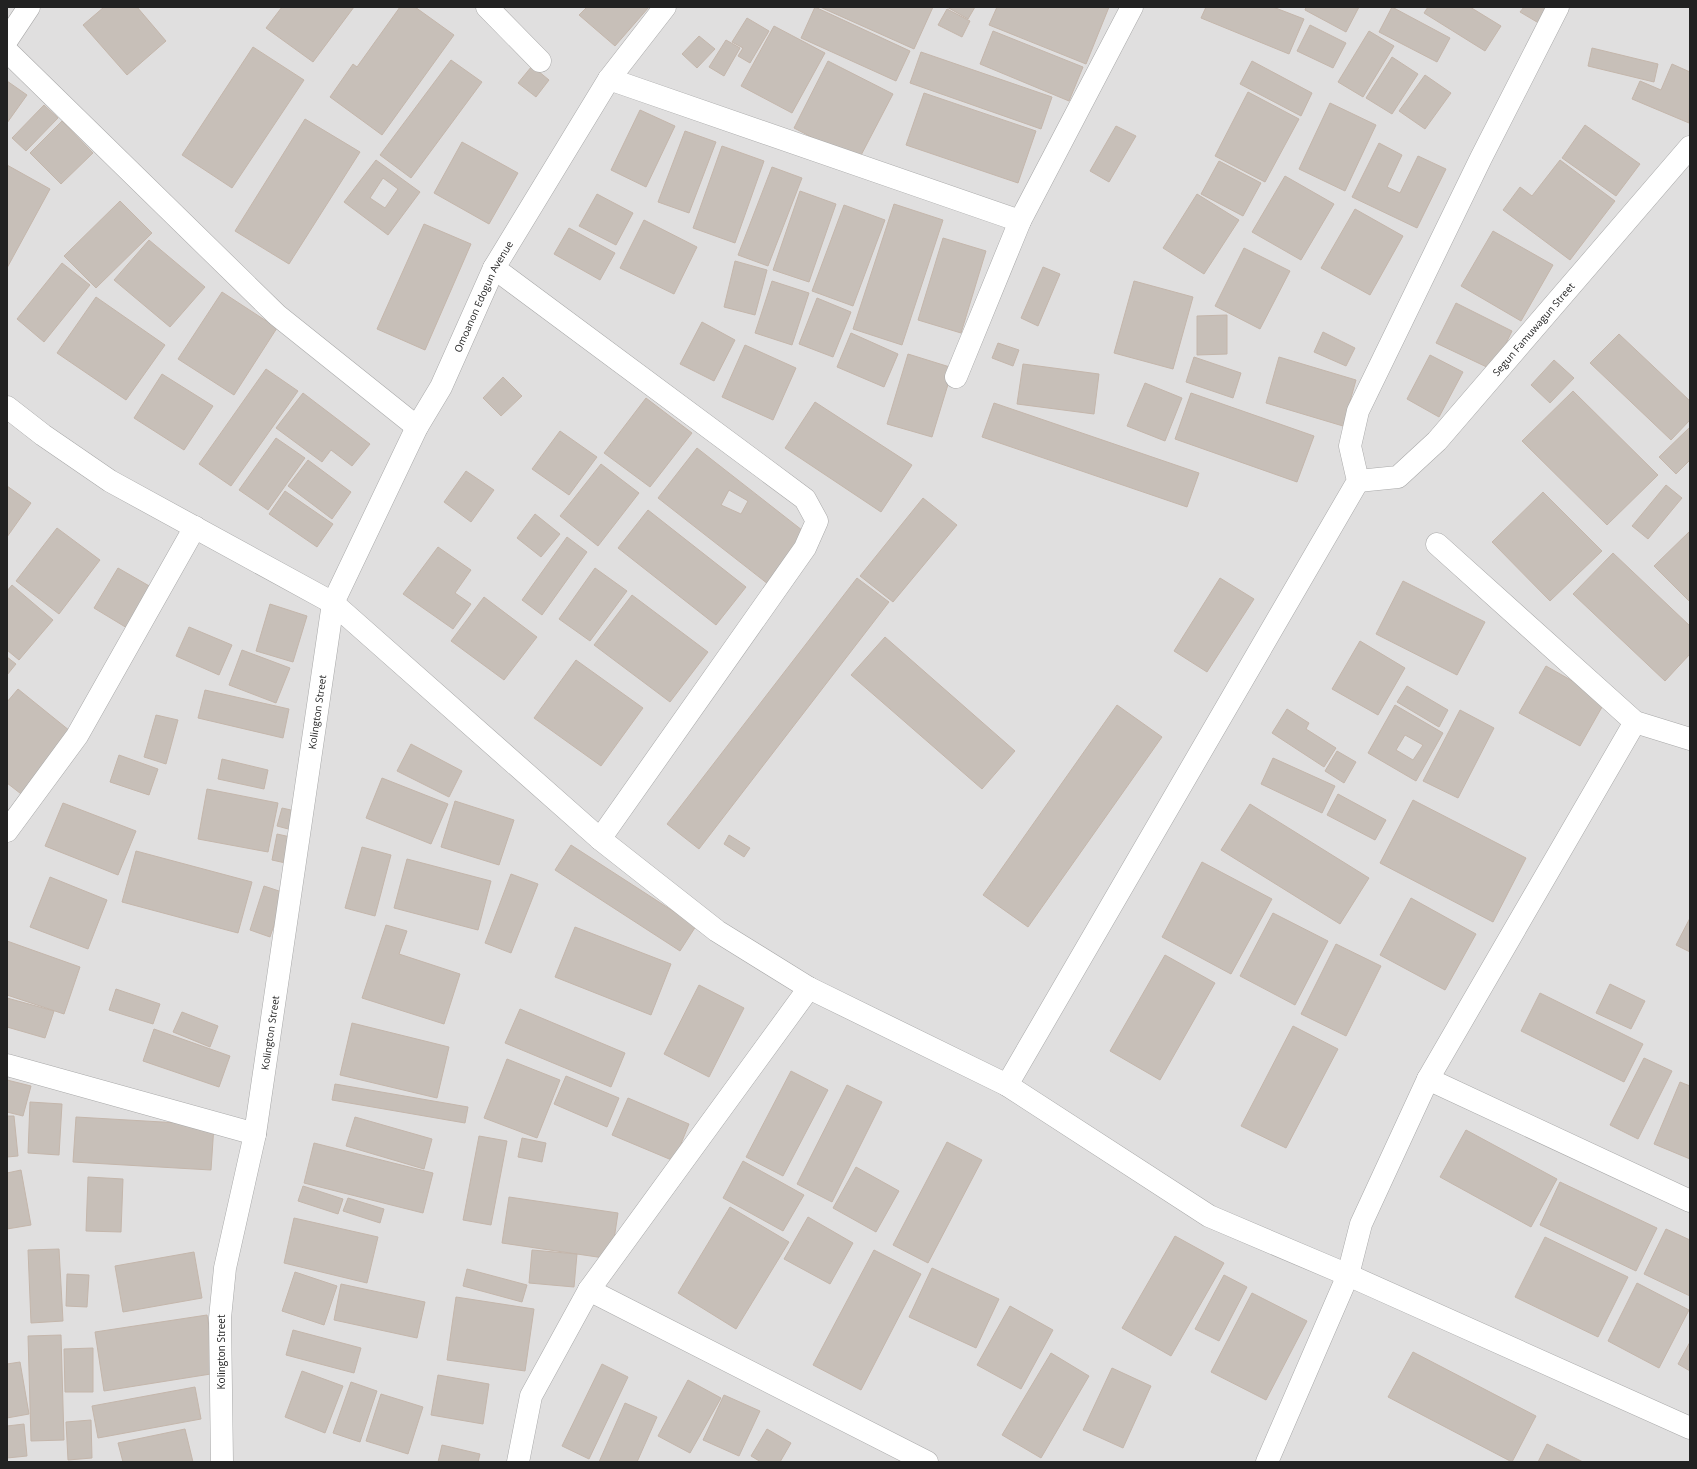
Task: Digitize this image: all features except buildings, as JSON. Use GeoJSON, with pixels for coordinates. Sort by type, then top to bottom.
{"type":"FeatureCollection","features":[{"type":"Feature","properties":{"kind":"street"},"geometry":{"type":"LineString","coordinates":[[7,40],[29,7]]}},
{"type":"Feature","properties":{"kind":"street"},"geometry":{"type":"LineString","coordinates":[[487,7],[540,61]]}},
{"type":"Feature","properties":{"kind":"street","name":"Omoanon Edogun Avenue"},"geometry":{"type":"LineString","coordinates":[[333,603],[417,427],[441,387],[494,268],[609,79],[664,7]]}},
{"type":"Feature","properties":{"kind":"street"},"geometry":{"type":"LineString","coordinates":[[956,378],[1020,221],[1132,7]]}},
{"type":"Feature","properties":{"kind":"street"},"geometry":{"type":"LineString","coordinates":[[1007,1085],[1358,481],[1350,446],[1358,411],[1481,158],[1558,7]]}},
{"type":"Feature","properties":{"kind":"street"},"geometry":{"type":"LineString","coordinates":[[7,51],[278,315],[417,427]]}},
{"type":"Feature","properties":{"kind":"street"},"geometry":{"type":"LineString","coordinates":[[609,79],[1020,221]]}},
{"type":"Feature","properties":{"kind":"street","name":"Segun Famuwagun Street"},"geometry":{"type":"LineString","coordinates":[[1358,481],[1398,477],[1437,441],[1690,147]]}},
{"type":"Feature","properties":{"kind":"street"},"geometry":{"type":"LineString","coordinates":[[494,268],[805,499],[817,521],[805,548],[600,840]]}},
{"type":"Feature","properties":{"kind":"street"},"geometry":{"type":"LineString","coordinates":[[7,407],[43,435],[110,481],[333,603],[600,840],[717,931],[809,988],[1007,1085],[1209,1216],[1348,1275],[1690,1428]]}},
{"type":"Feature","properties":{"kind":"street"},"geometry":{"type":"LineString","coordinates":[[7,831],[77,736],[195,527]]}},
{"type":"Feature","properties":{"kind":"street"},"geometry":{"type":"LineString","coordinates":[[1437,544],[1636,722],[1690,740]]}},
{"type":"Feature","properties":{"kind":"street","name":"Kolington Street"},"geometry":{"type":"LineString","coordinates":[[222,1462],[220,1318],[225,1268],[255,1134],[333,603]]}},
{"type":"Feature","properties":{"kind":"street"},"geometry":{"type":"LineString","coordinates":[[1267,1462],[1348,1275],[1361,1224],[1428,1079],[1636,722]]}},
{"type":"Feature","properties":{"kind":"street"},"geometry":{"type":"LineString","coordinates":[[518,1462],[531,1396],[590,1290],[809,988]]}},
{"type":"Feature","properties":{"kind":"street"},"geometry":{"type":"LineString","coordinates":[[7,1065],[255,1134]]}},
{"type":"Feature","properties":{"kind":"street"},"geometry":{"type":"LineString","coordinates":[[1428,1079],[1690,1201]]}},
{"type":"Feature","properties":{"kind":"street"},"geometry":{"type":"LineString","coordinates":[[590,1290],[927,1462]]}},
{"type":"Feature","properties":{"kind":"shaded area"},"geometry":{"type":"Polygon","coordinates":[[[7,7],[1690,7],[1690,1462],[7,1462],[7,7]]]}}]}
